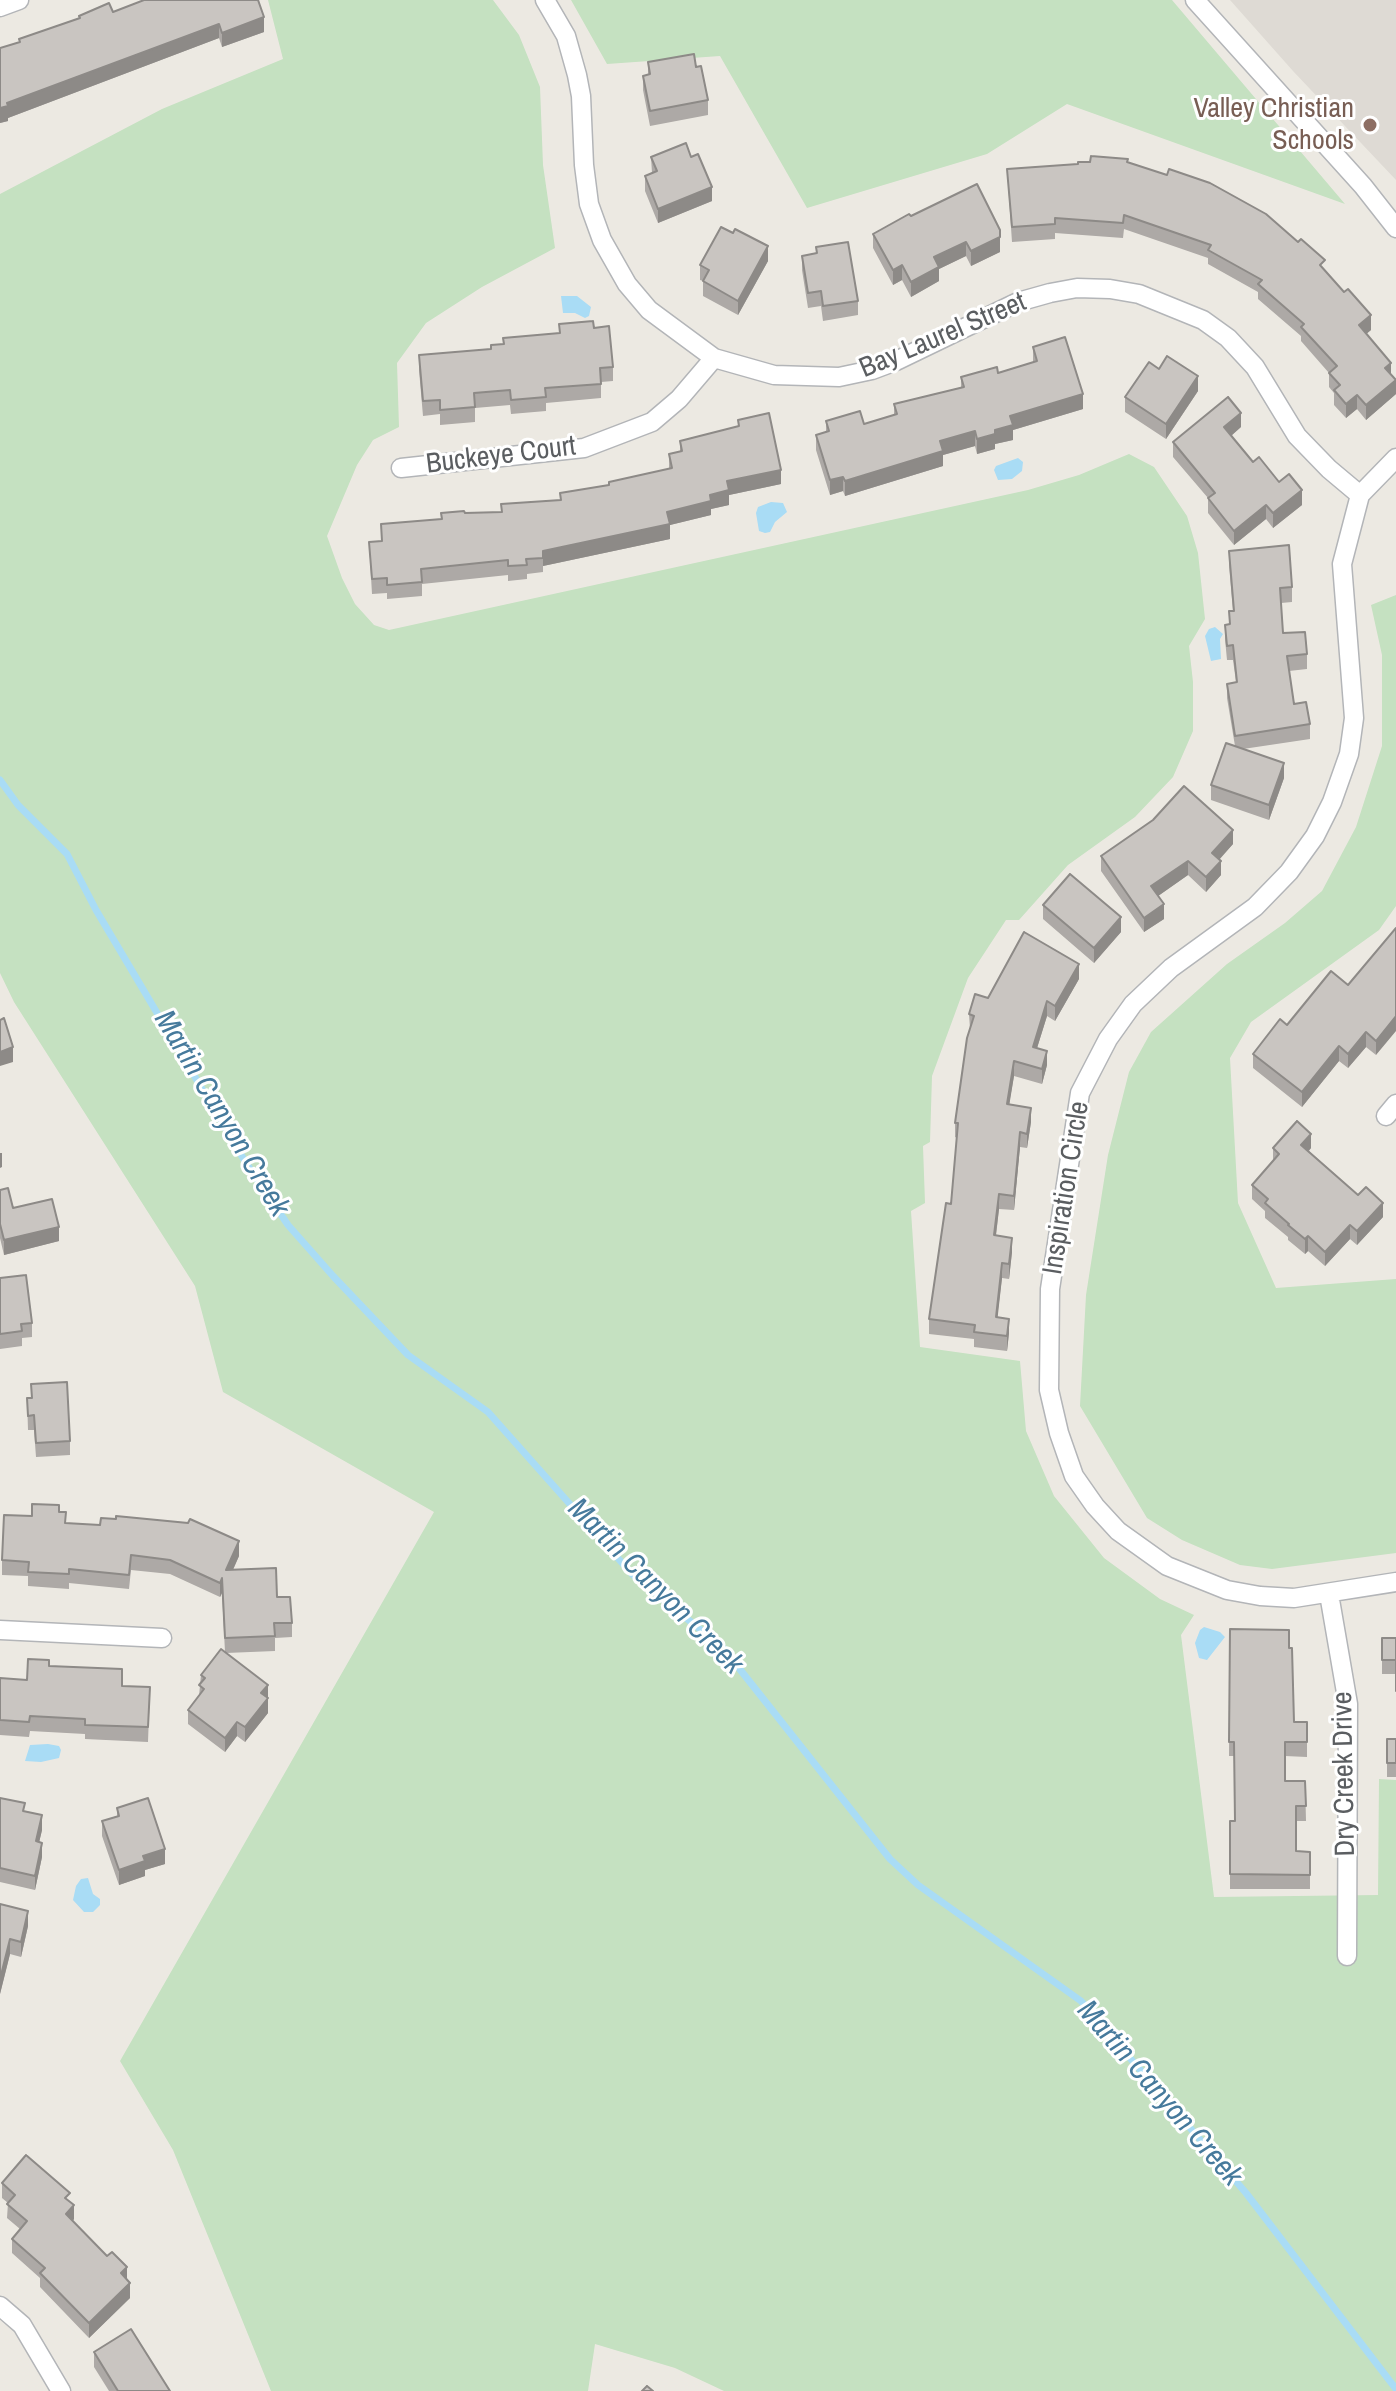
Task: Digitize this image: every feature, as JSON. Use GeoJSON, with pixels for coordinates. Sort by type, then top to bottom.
{"type":"FeatureCollection","features":[{"type":"Feature","properties":{"kind":"street"},"geometry":{"type":"LineString","coordinates":[[0,7],[19,0]]}},
{"type":"Feature","properties":{"kind":"street","name":"Bay Laurel Street"},"geometry":{"type":"LineString","coordinates":[[545,0],[566,36],[577,75],[589,204],[602,240],[627,284],[649,310],[714,358],[774,375],[839,377],[896,361],[1018,302],[1050,293],[1077,288],[1139,294],[1203,320],[1228,338],[1255,367],[1297,436],[1360,495]]}},
{"type":"Feature","properties":{"kind":"street"},"geometry":{"type":"LineString","coordinates":[[1195,0],[1363,186],[1396,228]]}},
{"type":"Feature","properties":{"kind":"street","name":"Buckeye Court"},"geometry":{"type":"LineString","coordinates":[[401,468],[584,448],[652,422],[679,399],[714,358]]}},
{"type":"Feature","properties":{"kind":"street","name":"Inspiration Circle"},"geometry":{"type":"LineString","coordinates":[[1396,458],[1360,495],[1342,564],[1354,718],[1349,754],[1332,802],[1315,836],[1289,872],[1255,907],[1171,968],[1133,1004],[1108,1039],[1080,1093],[1050,1289],[1049,1390],[1059,1433],[1074,1476],[1118,1531],[1167,1566],[1227,1590],[1260,1596],[1294,1598],[1396,1582]]}},
{"type":"Feature","properties":{"kind":"street","name":"Dry Creek Drive"},"geometry":{"type":"LineString","coordinates":[[1329,1594],[1348,1704],[1347,1956]]}},
{"type":"Feature","properties":{"kind":"street"},"geometry":{"type":"LineString","coordinates":[[0,1630],[162,1638]]}},
{"type":"Feature","properties":{"kind":"street"},"geometry":{"type":"LineString","coordinates":[[0,2306],[22,2325],[61,2391]]}},
{"type":"Feature","properties":{"kind":"shaded area","name":"Valley Christian Schools"},"geometry":{"type":"Polygon","coordinates":[[[1230,0],[1396,0],[1396,180],[1293,71],[1230,0]]]}},
{"type":"Feature","properties":{"kind":"green space"},"geometry":{"type":"Polygon","coordinates":[[[268,0],[493,0],[519,35],[540,87],[543,165],[555,248],[482,287],[426,323],[397,363],[399,427],[373,440],[357,465],[327,536],[355,604],[374,625],[389,630],[1028,490],[1079,475],[1129,454],[1154,467],[1187,516],[1198,553],[1205,619],[1189,646],[1193,731],[1173,777],[1135,817],[1068,865],[1019,920],[1006,920],[968,978],[932,1076],[930,1142],[923,1146],[925,1203],[911,1211],[920,1347],[1020,1361],[1026,1431],[1054,1496],[1104,1558],[1160,1599],[1194,1615],[1181,1635],[1214,1897],[1378,1895],[1379,1779],[1396,1780],[1396,2391],[724,2391],[675,2368],[595,2344],[588,2391],[271,2391],[173,2150],[120,2061],[434,1512],[223,1392],[195,1286],[14,1002],[0,973],[0,194],[162,109],[283,59],[268,0]]]}},
{"type":"Feature","properties":{"kind":"green space"},"geometry":{"type":"Polygon","coordinates":[[[571,0],[1172,0],[1345,204],[1067,104],[987,154],[807,208],[720,56],[607,64],[571,0]]]}},
{"type":"Feature","properties":{"kind":"green space"},"geometry":{"type":"Polygon","coordinates":[[[1396,595],[1396,906],[1379,930],[1251,1022],[1230,1058],[1238,1203],[1276,1288],[1396,1279],[1396,1553],[1272,1569],[1240,1565],[1182,1540],[1147,1518],[1080,1406],[1086,1295],[1108,1155],[1129,1072],[1151,1032],[1227,964],[1285,923],[1322,891],[1356,827],[1382,746],[1382,655],[1371,605],[1396,595]]]}},
{"type":"Feature","properties":{"kind":"water"},"geometry":{"type":"Polygon","coordinates":[[[561,296],[577,296],[591,307],[589,316],[585,318],[575,313],[563,313],[561,296]]]}},
{"type":"Feature","properties":{"kind":"water"},"geometry":{"type":"Polygon","coordinates":[[[1018,458],[1023,462],[1022,471],[1012,479],[998,480],[994,470],[996,466],[1018,458]]]}},
{"type":"Feature","properties":{"kind":"water"},"geometry":{"type":"Polygon","coordinates":[[[771,502],[783,503],[787,512],[775,522],[770,532],[765,533],[759,531],[756,513],[758,507],[771,502]]]}},
{"type":"Feature","properties":{"kind":"water"},"geometry":{"type":"Polygon","coordinates":[[[1215,627],[1223,634],[1220,639],[1221,659],[1211,661],[1205,636],[1209,629],[1215,627]]]}},
{"type":"Feature","properties":{"kind":"water"},"geometry":{"type":"Polygon","coordinates":[[[1204,1627],[1225,1637],[1207,1660],[1199,1658],[1195,1643],[1204,1627]]]}},
{"type":"Feature","properties":{"kind":"water"},"geometry":{"type":"Polygon","coordinates":[[[30,1745],[59,1746],[59,1758],[41,1762],[25,1761],[30,1745]]]}},
{"type":"Feature","properties":{"kind":"water"},"geometry":{"type":"Polygon","coordinates":[[[88,1878],[93,1894],[100,1899],[100,1905],[93,1912],[84,1912],[73,1900],[76,1886],[81,1879],[88,1878]]]}},
{"type":"Feature","properties":{"kind":"building"},"geometry":{"type":"Polygon","coordinates":[[[144,0],[258,0],[264,17],[222,33],[219,24],[0,108],[0,48],[80,18],[109,3],[113,12],[144,0]]]}},
{"type":"Feature","properties":{"kind":"building"},"geometry":{"type":"Polygon","coordinates":[[[694,54],[696,67],[701,66],[708,100],[650,111],[643,76],[650,74],[648,62],[694,54]]]}},
{"type":"Feature","properties":{"kind":"building"},"geometry":{"type":"Polygon","coordinates":[[[686,143],[691,157],[698,154],[712,187],[658,209],[645,176],[657,171],[651,157],[686,143]]]}},
{"type":"Feature","properties":{"kind":"building"},"geometry":{"type":"Polygon","coordinates":[[[1091,156],[1128,159],[1127,162],[1167,175],[1169,169],[1210,183],[1266,214],[1298,242],[1301,239],[1325,260],[1320,265],[1344,292],[1348,289],[1371,315],[1359,325],[1391,363],[1385,368],[1396,380],[1366,405],[1357,395],[1346,404],[1334,390],[1340,385],[1329,373],[1337,366],[1301,327],[1304,324],[1258,284],[1262,280],[1208,250],[1211,245],[1124,215],[1123,223],[1055,218],[1055,224],[1012,227],[1007,169],[1078,164],[1090,162],[1091,156]]]}},
{"type":"Feature","properties":{"kind":"building"},"geometry":{"type":"Polygon","coordinates":[[[977,184],[1000,230],[1000,237],[971,251],[966,242],[934,257],[939,267],[911,282],[902,265],[893,270],[873,234],[909,214],[911,216],[977,184]]]}},
{"type":"Feature","properties":{"kind":"building"},"geometry":{"type":"Polygon","coordinates":[[[721,227],[733,233],[735,229],[768,246],[738,301],[703,281],[709,270],[700,265],[721,227]]]}},
{"type":"Feature","properties":{"kind":"building"},"geometry":{"type":"Polygon","coordinates":[[[848,242],[858,301],[823,306],[821,291],[808,293],[802,256],[817,253],[816,247],[848,242]]]}},
{"type":"Feature","properties":{"kind":"building"},"geometry":{"type":"Polygon","coordinates":[[[593,321],[594,328],[609,326],[613,367],[600,368],[601,384],[545,388],[546,397],[511,400],[510,390],[474,393],[475,407],[440,410],[440,400],[423,401],[419,355],[491,349],[491,345],[504,344],[503,338],[560,333],[559,324],[593,321]]]}},
{"type":"Feature","properties":{"kind":"building"},"geometry":{"type":"Polygon","coordinates":[[[1065,337],[1083,394],[1010,416],[1013,425],[995,430],[995,434],[977,439],[975,431],[940,441],[943,451],[845,481],[843,477],[830,480],[816,435],[829,431],[826,421],[860,411],[864,424],[897,414],[894,404],[964,387],[961,377],[997,367],[998,373],[1037,361],[1033,347],[1065,337]]]}},
{"type":"Feature","properties":{"kind":"building"},"geometry":{"type":"Polygon","coordinates":[[[1167,356],[1198,376],[1166,424],[1125,397],[1149,362],[1159,369],[1167,356]]]}},
{"type":"Feature","properties":{"kind":"building"},"geometry":{"type":"Polygon","coordinates":[[[1228,397],[1241,413],[1224,427],[1253,462],[1259,457],[1279,482],[1289,474],[1302,490],[1273,513],[1266,505],[1234,531],[1208,498],[1215,493],[1173,442],[1228,397]]]}},
{"type":"Feature","properties":{"kind":"building"},"geometry":{"type":"Polygon","coordinates":[[[769,413],[781,470],[727,481],[729,490],[710,495],[711,501],[667,512],[670,524],[543,551],[543,558],[526,559],[527,565],[508,566],[508,560],[421,569],[422,582],[387,585],[387,578],[372,579],[369,542],[382,541],[381,524],[442,519],[441,513],[502,512],[501,504],[561,500],[560,493],[609,485],[609,482],[672,468],[669,454],[682,451],[680,441],[739,426],[738,420],[769,413]]]}},
{"type":"Feature","properties":{"kind":"building"},"geometry":{"type":"Polygon","coordinates":[[[1289,545],[1292,587],[1280,588],[1283,633],[1305,632],[1307,654],[1287,656],[1294,704],[1306,702],[1310,724],[1235,736],[1227,684],[1237,682],[1233,645],[1227,646],[1225,625],[1230,624],[1229,611],[1234,611],[1229,551],[1289,545]]]}},
{"type":"Feature","properties":{"kind":"building"},"geometry":{"type":"Polygon","coordinates":[[[1226,743],[1284,763],[1269,805],[1211,785],[1226,743]]]}},
{"type":"Feature","properties":{"kind":"building"},"geometry":{"type":"Polygon","coordinates":[[[1184,786],[1233,830],[1212,853],[1221,861],[1206,877],[1188,861],[1151,886],[1164,904],[1144,918],[1101,856],[1153,820],[1184,786]]]}},
{"type":"Feature","properties":{"kind":"building"},"geometry":{"type":"Polygon","coordinates":[[[1070,874],[1121,917],[1094,948],[1043,905],[1070,874]]]}},
{"type":"Feature","properties":{"kind":"building"},"geometry":{"type":"Polygon","coordinates":[[[1396,928],[1396,1016],[1376,1041],[1366,1032],[1348,1054],[1339,1046],[1302,1092],[1253,1054],[1280,1019],[1287,1025],[1331,971],[1348,985],[1396,928]]]}},
{"type":"Feature","properties":{"kind":"building"},"geometry":{"type":"Polygon","coordinates":[[[1024,932],[1079,964],[1055,1006],[1047,1001],[1033,1047],[1047,1051],[1042,1069],[1014,1061],[1007,1104],[1031,1108],[1027,1134],[1020,1132],[1014,1196],[999,1194],[994,1235],[1012,1238],[1009,1264],[1002,1263],[996,1317],[1009,1319],[1007,1336],[974,1332],[975,1325],[929,1319],[946,1203],[951,1204],[958,1123],[955,1123],[967,1038],[974,1016],[969,1014],[975,994],[988,998],[1024,932]]]}},
{"type":"Feature","properties":{"kind":"building"},"geometry":{"type":"Polygon","coordinates":[[[4,1018],[13,1047],[0,1052],[0,1020],[4,1018]]]}},
{"type":"Feature","properties":{"kind":"building"},"geometry":{"type":"Polygon","coordinates":[[[1297,1121],[1311,1134],[1301,1145],[1358,1195],[1366,1187],[1383,1203],[1357,1231],[1350,1225],[1325,1252],[1308,1236],[1305,1239],[1288,1225],[1265,1203],[1268,1199],[1252,1185],[1279,1154],[1273,1148],[1297,1121]]]}},
{"type":"Feature","properties":{"kind":"building"},"geometry":{"type":"Polygon","coordinates":[[[8,1188],[13,1208],[52,1199],[59,1227],[4,1240],[0,1224],[0,1190],[8,1188]]]}},
{"type":"Feature","properties":{"kind":"building"},"geometry":{"type":"Polygon","coordinates":[[[26,1275],[32,1323],[21,1324],[22,1331],[0,1334],[0,1278],[26,1275]]]}},
{"type":"Feature","properties":{"kind":"building"},"geometry":{"type":"Polygon","coordinates":[[[67,1382],[70,1441],[36,1443],[34,1415],[28,1416],[27,1398],[32,1398],[31,1384],[67,1382]]]}},
{"type":"Feature","properties":{"kind":"building"},"geometry":{"type":"Polygon","coordinates":[[[32,1504],[59,1505],[59,1512],[66,1512],[65,1523],[100,1525],[101,1518],[116,1519],[116,1516],[188,1523],[190,1519],[239,1541],[226,1570],[276,1568],[277,1597],[290,1597],[292,1623],[274,1623],[275,1636],[225,1638],[222,1578],[220,1583],[170,1560],[131,1555],[129,1575],[69,1569],[69,1574],[28,1572],[29,1562],[2,1560],[4,1515],[32,1516],[32,1504]]]}},
{"type":"Feature","properties":{"kind":"building"},"geometry":{"type":"Polygon","coordinates":[[[1230,1629],[1289,1630],[1294,1722],[1307,1722],[1307,1742],[1285,1742],[1285,1781],[1305,1781],[1306,1806],[1296,1806],[1296,1851],[1310,1852],[1310,1875],[1230,1874],[1230,1821],[1235,1821],[1234,1742],[1229,1742],[1230,1629]]]}},
{"type":"Feature","properties":{"kind":"building"},"geometry":{"type":"Polygon","coordinates":[[[1382,1638],[1396,1638],[1396,1660],[1382,1660],[1382,1638]]]}},
{"type":"Feature","properties":{"kind":"building"},"geometry":{"type":"Polygon","coordinates":[[[221,1649],[268,1685],[261,1693],[268,1698],[245,1727],[237,1722],[225,1738],[188,1710],[204,1689],[199,1685],[205,1678],[201,1675],[221,1649]]]}},
{"type":"Feature","properties":{"kind":"building"},"geometry":{"type":"Polygon","coordinates":[[[28,1659],[49,1660],[49,1666],[122,1669],[122,1686],[150,1687],[148,1727],[85,1725],[85,1719],[30,1716],[29,1722],[0,1720],[0,1678],[27,1680],[28,1659]]]}},
{"type":"Feature","properties":{"kind":"building"},"geometry":{"type":"Polygon","coordinates":[[[1387,1739],[1396,1739],[1396,1763],[1387,1763],[1387,1739]]]}},
{"type":"Feature","properties":{"kind":"building"},"geometry":{"type":"Polygon","coordinates":[[[0,1798],[25,1803],[23,1811],[42,1815],[36,1841],[42,1843],[35,1876],[0,1868],[0,1798]]]}},
{"type":"Feature","properties":{"kind":"building"},"geometry":{"type":"Polygon","coordinates":[[[148,1798],[165,1849],[143,1856],[145,1861],[119,1870],[102,1821],[119,1816],[117,1808],[148,1798]]]}},
{"type":"Feature","properties":{"kind":"building"},"geometry":{"type":"Polygon","coordinates":[[[0,1904],[28,1911],[21,1942],[10,1939],[0,1979],[0,1904]]]}},
{"type":"Feature","properties":{"kind":"building"},"geometry":{"type":"Polygon","coordinates":[[[26,2155],[70,2193],[65,2198],[74,2205],[66,2214],[107,2256],[112,2252],[127,2267],[121,2273],[130,2283],[89,2323],[40,2273],[45,2268],[12,2239],[27,2221],[7,2204],[15,2195],[2,2183],[26,2155]]]}},
{"type":"Feature","properties":{"kind":"building"},"geometry":{"type":"Polygon","coordinates":[[[131,2329],[170,2391],[118,2391],[94,2352],[131,2329]]]}},
{"type":"Feature","properties":{"kind":"waterway","name":"Martin Canyon Creek"},"geometry":{"type":"LineString","coordinates":[[0,780],[18,805],[67,854],[96,910],[246,1163],[288,1225],[408,1355],[488,1412],[632,1574],[723,1648],[890,1859],[918,1885],[1081,2001],[1246,2193],[1396,2389]]}},
{"type":"Feature","properties":{"kind":"place","name":"Valley Christian Schools"},"geometry":{"type":"Point","coordinates":[1370,125]}}]}
